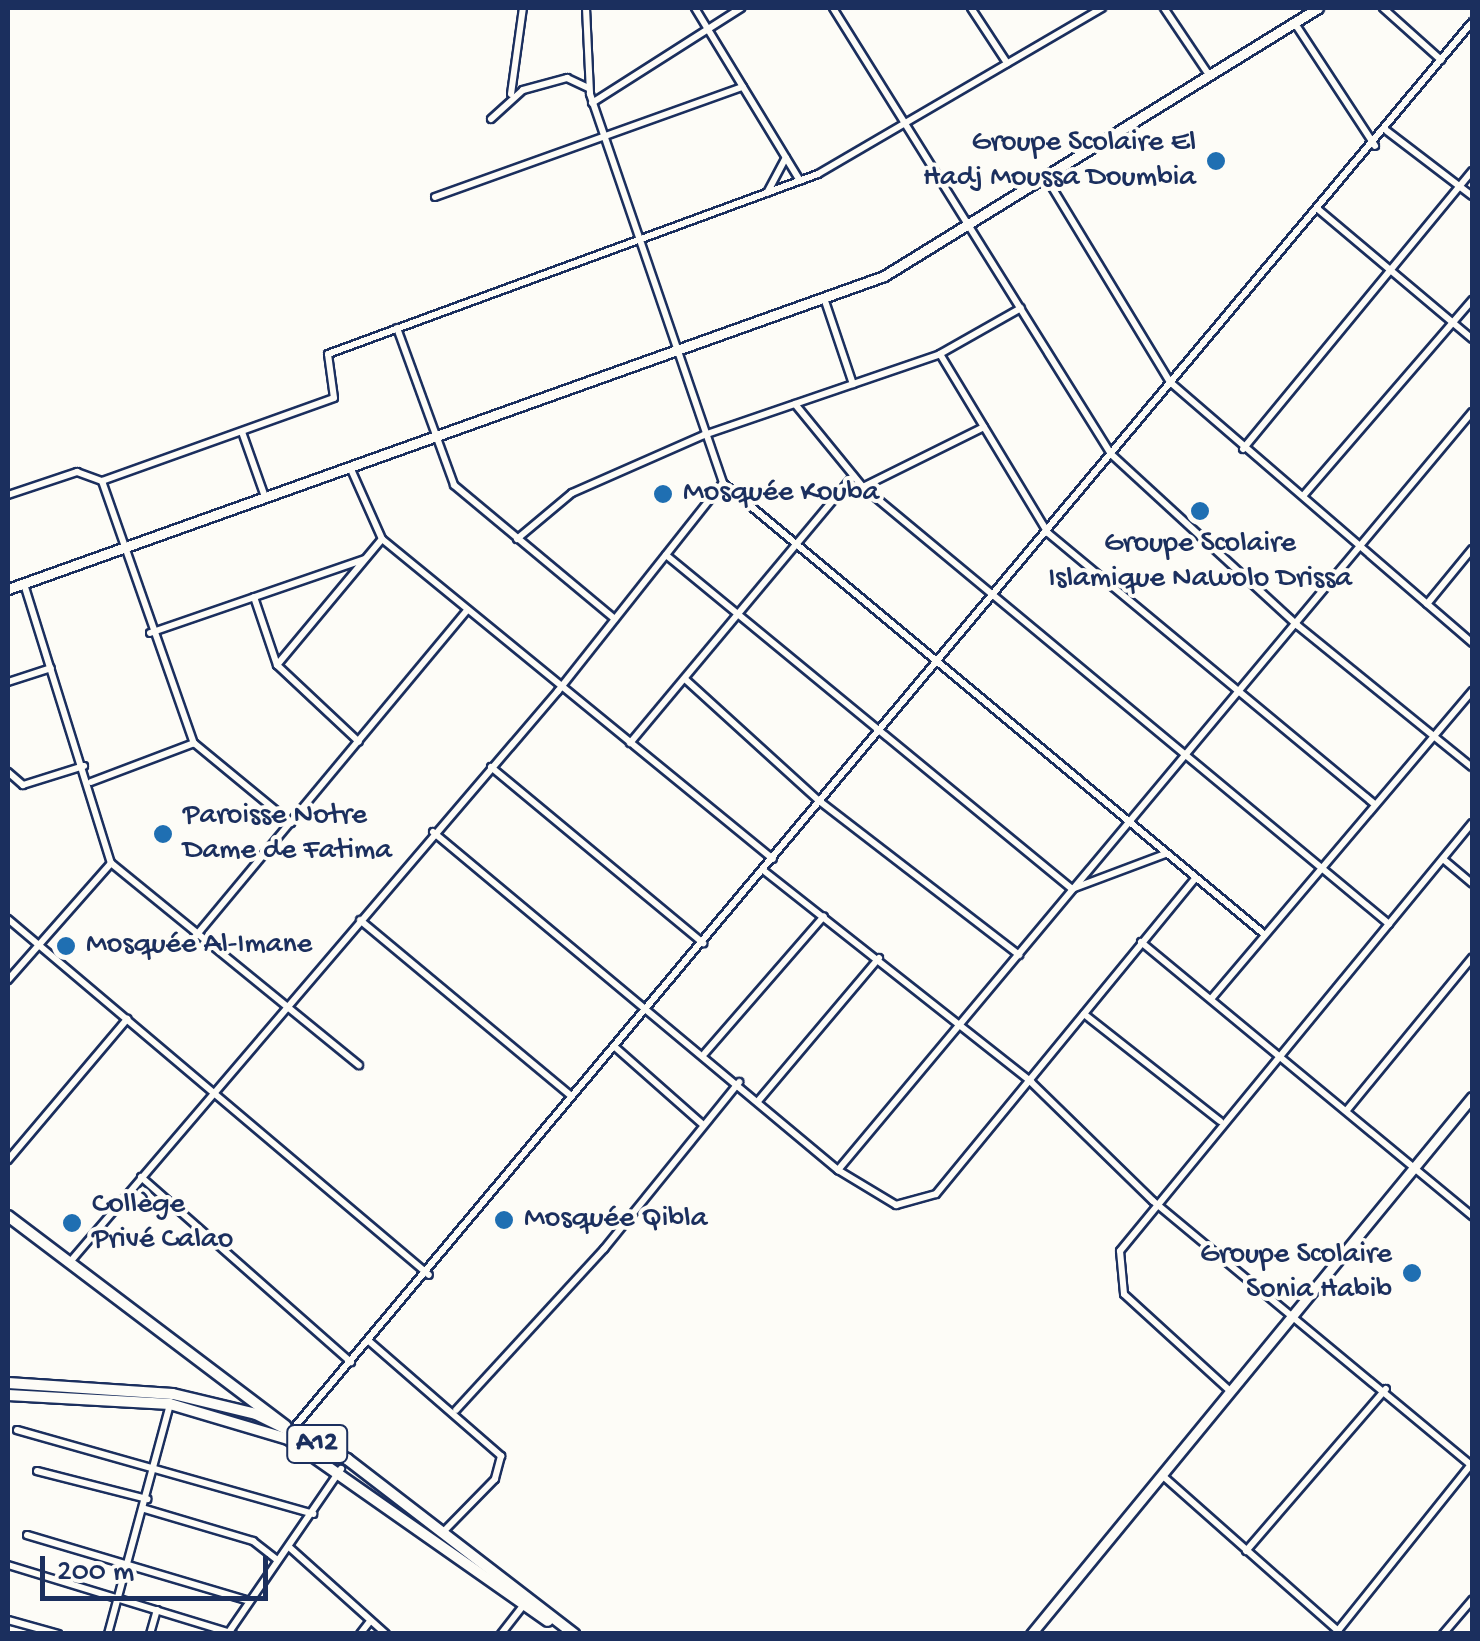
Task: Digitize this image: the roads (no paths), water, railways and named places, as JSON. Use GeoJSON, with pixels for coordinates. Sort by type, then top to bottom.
{"type":"FeatureCollection","features":[{"type":"Feature","properties":{"kind":"main road","name":"A12"},"geometry":{"type":"LineString","coordinates":[[8,1216],[224,1377],[290,1435],[574,1634]]}},
{"type":"Feature","properties":{"kind":"main road"},"geometry":{"type":"LineString","coordinates":[[209,1398],[224,1377]]}},
{"type":"Feature","properties":{"kind":"main road","name":"A12"},"geometry":{"type":"LineString","coordinates":[[8,1382],[172,1399],[290,1435]]}},
{"type":"Feature","properties":{"kind":"main road","name":"A12"},"geometry":{"type":"LineString","coordinates":[[8,1395],[209,1398],[347,1459],[445,1530],[564,1634]]}},
{"type":"Feature","properties":{"kind":"street"},"geometry":{"type":"LineString","coordinates":[[511,96],[523,8]]}},
{"type":"Feature","properties":{"kind":"street"},"geometry":{"type":"LineString","coordinates":[[586,8],[588,88],[592,102],[674,356],[723,483],[1264,934]]}},
{"type":"Feature","properties":{"kind":"street"},"geometry":{"type":"LineString","coordinates":[[694,8],[800,182]]}},
{"type":"Feature","properties":{"kind":"street"},"geometry":{"type":"LineString","coordinates":[[592,102],[741,8]]}},
{"type":"Feature","properties":{"kind":"street"},"geometry":{"type":"LineString","coordinates":[[833,8],[909,124],[966,223],[1111,454],[1297,625],[1472,766]]}},
{"type":"Feature","properties":{"kind":"street"},"geometry":{"type":"LineString","coordinates":[[971,8],[1007,63]]}},
{"type":"Feature","properties":{"kind":"street"},"geometry":{"type":"LineString","coordinates":[[1164,8],[1207,72]]}},
{"type":"Feature","properties":{"kind":"street"},"geometry":{"type":"LineString","coordinates":[[8,589],[674,356],[910,263],[966,223],[1207,72],[1318,8]]}},
{"type":"Feature","properties":{"kind":"street"},"geometry":{"type":"LineString","coordinates":[[1383,8],[1441,60]]}},
{"type":"Feature","properties":{"kind":"street"},"geometry":{"type":"LineString","coordinates":[[8,496],[77,472],[102,481],[334,398],[325,356],[800,182],[909,124],[1097,9]]}},
{"type":"Feature","properties":{"kind":"street"},"geometry":{"type":"LineString","coordinates":[[1294,22],[1375,146]]}},
{"type":"Feature","properties":{"kind":"street"},"geometry":{"type":"LineString","coordinates":[[290,1435],[428,1274],[570,1095],[651,1009],[818,800],[882,732],[1170,382],[1375,146],[1472,22]]}},
{"type":"Feature","properties":{"kind":"street"},"geometry":{"type":"LineString","coordinates":[[491,119],[511,96],[567,78],[588,88]]}},
{"type":"Feature","properties":{"kind":"street"},"geometry":{"type":"LineString","coordinates":[[435,198],[743,87]]}},
{"type":"Feature","properties":{"kind":"street"},"geometry":{"type":"LineString","coordinates":[[1387,131],[1472,196]]}},
{"type":"Feature","properties":{"kind":"street"},"geometry":{"type":"LineString","coordinates":[[767,194],[786,158]]}},
{"type":"Feature","properties":{"kind":"street"},"geometry":{"type":"LineString","coordinates":[[1242,448],[1472,171]]}},
{"type":"Feature","properties":{"kind":"street"},"geometry":{"type":"LineString","coordinates":[[1044,174],[1170,382],[1472,643]]}},
{"type":"Feature","properties":{"kind":"street"},"geometry":{"type":"LineString","coordinates":[[1318,210],[1472,339]]}},
{"type":"Feature","properties":{"kind":"street"},"geometry":{"type":"LineString","coordinates":[[824,298],[853,384]]}},
{"type":"Feature","properties":{"kind":"street"},"geometry":{"type":"LineString","coordinates":[[1302,496],[1472,300]]}},
{"type":"Feature","properties":{"kind":"street"},"geometry":{"type":"LineString","coordinates":[[517,540],[572,493],[704,435],[940,354],[1021,308]]}},
{"type":"Feature","properties":{"kind":"street"},"geometry":{"type":"LineString","coordinates":[[397,328],[454,485],[615,620]]}},
{"type":"Feature","properties":{"kind":"street"},"geometry":{"type":"LineString","coordinates":[[940,354],[1048,533],[1374,804]]}},
{"type":"Feature","properties":{"kind":"street"},"geometry":{"type":"LineString","coordinates":[[795,404],[864,487],[1186,759],[1389,924]]}},
{"type":"Feature","properties":{"kind":"street"},"geometry":{"type":"LineString","coordinates":[[838,1170],[1072,889],[1132,825],[1472,412]]}},
{"type":"Feature","properties":{"kind":"street"},"geometry":{"type":"LineString","coordinates":[[864,487],[984,428]]}},
{"type":"Feature","properties":{"kind":"street"},"geometry":{"type":"LineString","coordinates":[[242,432],[265,497]]}},
{"type":"Feature","properties":{"kind":"street"},"geometry":{"type":"LineString","coordinates":[[350,467],[382,539],[558,692],[630,744],[773,859]]}},
{"type":"Feature","properties":{"kind":"street"},"geometry":{"type":"LineString","coordinates":[[630,744],[852,476]]}},
{"type":"Feature","properties":{"kind":"street"},"geometry":{"type":"LineString","coordinates":[[102,481],[150,633],[194,744],[291,822]]}},
{"type":"Feature","properties":{"kind":"street"},"geometry":{"type":"LineString","coordinates":[[70,1262],[283,1007],[558,692],[723,483]]}},
{"type":"Feature","properties":{"kind":"street"},"geometry":{"type":"LineString","coordinates":[[277,665],[382,539]]}},
{"type":"Feature","properties":{"kind":"street"},"geometry":{"type":"LineString","coordinates":[[1428,604],[1472,549]]}},
{"type":"Feature","properties":{"kind":"street"},"geometry":{"type":"LineString","coordinates":[[666,555],[1072,889]]}},
{"type":"Feature","properties":{"kind":"street"},"geometry":{"type":"LineString","coordinates":[[150,633],[365,559]]}},
{"type":"Feature","properties":{"kind":"street"},"geometry":{"type":"LineString","coordinates":[[24,584],[90,782],[111,863],[194,938],[359,1065]]}},
{"type":"Feature","properties":{"kind":"street"},"geometry":{"type":"LineString","coordinates":[[254,597],[277,665],[359,742]]}},
{"type":"Feature","properties":{"kind":"street"},"geometry":{"type":"LineString","coordinates":[[194,938],[467,610]]}},
{"type":"Feature","properties":{"kind":"street"},"geometry":{"type":"LineString","coordinates":[[8,682],[50,668]]}},
{"type":"Feature","properties":{"kind":"street"},"geometry":{"type":"LineString","coordinates":[[685,678],[818,800],[1019,955]]}},
{"type":"Feature","properties":{"kind":"street"},"geometry":{"type":"LineString","coordinates":[[1211,999],[1472,691]]}},
{"type":"Feature","properties":{"kind":"street"},"geometry":{"type":"LineString","coordinates":[[90,782],[194,744]]}},
{"type":"Feature","properties":{"kind":"street"},"geometry":{"type":"LineString","coordinates":[[8,772],[22,785],[84,766]]}},
{"type":"Feature","properties":{"kind":"street"},"geometry":{"type":"LineString","coordinates":[[491,766],[704,943]]}},
{"type":"Feature","properties":{"kind":"street"},"geometry":{"type":"LineString","coordinates":[[1229,1390],[1124,1294],[1120,1251],[1153,1201],[1280,1056],[1472,824]]}},
{"type":"Feature","properties":{"kind":"street"},"geometry":{"type":"LineString","coordinates":[[433,832],[880,1201],[936,1194],[1196,878]]}},
{"type":"Feature","properties":{"kind":"street"},"geometry":{"type":"LineString","coordinates":[[1072,889],[1166,854]]}},
{"type":"Feature","properties":{"kind":"street"},"geometry":{"type":"LineString","coordinates":[[1443,860],[1472,883]]}},
{"type":"Feature","properties":{"kind":"street"},"geometry":{"type":"LineString","coordinates":[[8,980],[111,863]]}},
{"type":"Feature","properties":{"kind":"street"},"geometry":{"type":"LineString","coordinates":[[763,870],[1031,1082],[1153,1201],[1472,1464],[1337,1632],[1163,1476]]}},
{"type":"Feature","properties":{"kind":"street"},"geometry":{"type":"LineString","coordinates":[[705,1053],[824,916]]}},
{"type":"Feature","properties":{"kind":"street"},"geometry":{"type":"LineString","coordinates":[[360,919],[570,1095]]}},
{"type":"Feature","properties":{"kind":"street"},"geometry":{"type":"LineString","coordinates":[[8,920],[428,1274]]}},
{"type":"Feature","properties":{"kind":"street"},"geometry":{"type":"LineString","coordinates":[[1141,942],[1472,1216]]}},
{"type":"Feature","properties":{"kind":"street"},"geometry":{"type":"LineString","coordinates":[[759,1100],[879,958]]}},
{"type":"Feature","properties":{"kind":"street"},"geometry":{"type":"LineString","coordinates":[[1347,1110],[1472,958]]}},
{"type":"Feature","properties":{"kind":"street"},"geometry":{"type":"LineString","coordinates":[[1084,1014],[1221,1122]]}},
{"type":"Feature","properties":{"kind":"street"},"geometry":{"type":"LineString","coordinates":[[8,1160],[127,1019]]}},
{"type":"Feature","properties":{"kind":"street"},"geometry":{"type":"LineString","coordinates":[[615,1047],[702,1124]]}},
{"type":"Feature","properties":{"kind":"street"},"geometry":{"type":"LineString","coordinates":[[456,1410],[604,1250],[739,1082]]}},
{"type":"Feature","properties":{"kind":"street"},"geometry":{"type":"LineString","coordinates":[[1036,1632],[1472,1096]]}},
{"type":"Feature","properties":{"kind":"street"},"geometry":{"type":"LineString","coordinates":[[141,1177],[352,1362]]}},
{"type":"Feature","properties":{"kind":"street"},"geometry":{"type":"LineString","coordinates":[[370,1342],[493,1442],[502,1467],[445,1530]]}},
{"type":"Feature","properties":{"kind":"street"},"geometry":{"type":"LineString","coordinates":[[1246,1551],[1386,1390]]}},
{"type":"Feature","properties":{"kind":"street"},"geometry":{"type":"LineString","coordinates":[[108,1634],[157,1467],[172,1399]]}},
{"type":"Feature","properties":{"kind":"street"},"geometry":{"type":"LineString","coordinates":[[17,1430],[313,1514]]}},
{"type":"Feature","properties":{"kind":"street"},"geometry":{"type":"LineString","coordinates":[[8,1564],[231,1633],[246,1600],[289,1547],[342,1469]]}},
{"type":"Feature","properties":{"kind":"street"},"geometry":{"type":"LineString","coordinates":[[37,1471],[148,1500]]}},
{"type":"Feature","properties":{"kind":"street"},"geometry":{"type":"LineString","coordinates":[[144,1509],[252,1541],[277,1560]]}},
{"type":"Feature","properties":{"kind":"street"},"geometry":{"type":"LineString","coordinates":[[27,1535],[129,1562],[246,1600]]}},
{"type":"Feature","properties":{"kind":"street"},"geometry":{"type":"LineString","coordinates":[[289,1547],[386,1634]]}},
{"type":"Feature","properties":{"kind":"street"},"geometry":{"type":"LineString","coordinates":[[501,1634],[526,1600]]}},
{"type":"Feature","properties":{"kind":"street"},"geometry":{"type":"LineString","coordinates":[[1443,1634],[1472,1600]]}},
{"type":"Feature","properties":{"kind":"street"},"geometry":{"type":"LineString","coordinates":[[150,1634],[157,1610]]}},
{"type":"Feature","properties":{"kind":"street"},"geometry":{"type":"LineString","coordinates":[[8,1620],[58,1634]]}},
{"type":"Feature","properties":{"kind":"street"},"geometry":{"type":"LineString","coordinates":[[360,1634],[370,1621]]}},
{"type":"Feature","properties":{"kind":"place","name":"Groupe Scolaire El Hadj Moussa Doumbia"},"geometry":{"type":"Point","coordinates":[1216,161]}},
{"type":"Feature","properties":{"kind":"place","name":"Mosquée Kouba"},"geometry":{"type":"Point","coordinates":[663,494]}},
{"type":"Feature","properties":{"kind":"place","name":"Groupe Scolaire Islamique Nawolo Drissa"},"geometry":{"type":"Point","coordinates":[1200,511]}},
{"type":"Feature","properties":{"kind":"place","name":"Paroisse Notre Dame de Fatima"},"geometry":{"type":"Point","coordinates":[163,834]}},
{"type":"Feature","properties":{"kind":"place","name":"Mosquée Al-Imane"},"geometry":{"type":"Point","coordinates":[66,946]}},
{"type":"Feature","properties":{"kind":"place","name":"Mosquée Qibla"},"geometry":{"type":"Point","coordinates":[504,1220]}},
{"type":"Feature","properties":{"kind":"place","name":"Collège Privé Calao"},"geometry":{"type":"Point","coordinates":[72,1223]}},
{"type":"Feature","properties":{"kind":"place","name":"Groupe Scolaire Sonia Habib"},"geometry":{"type":"Point","coordinates":[1412,1273]}}]}
